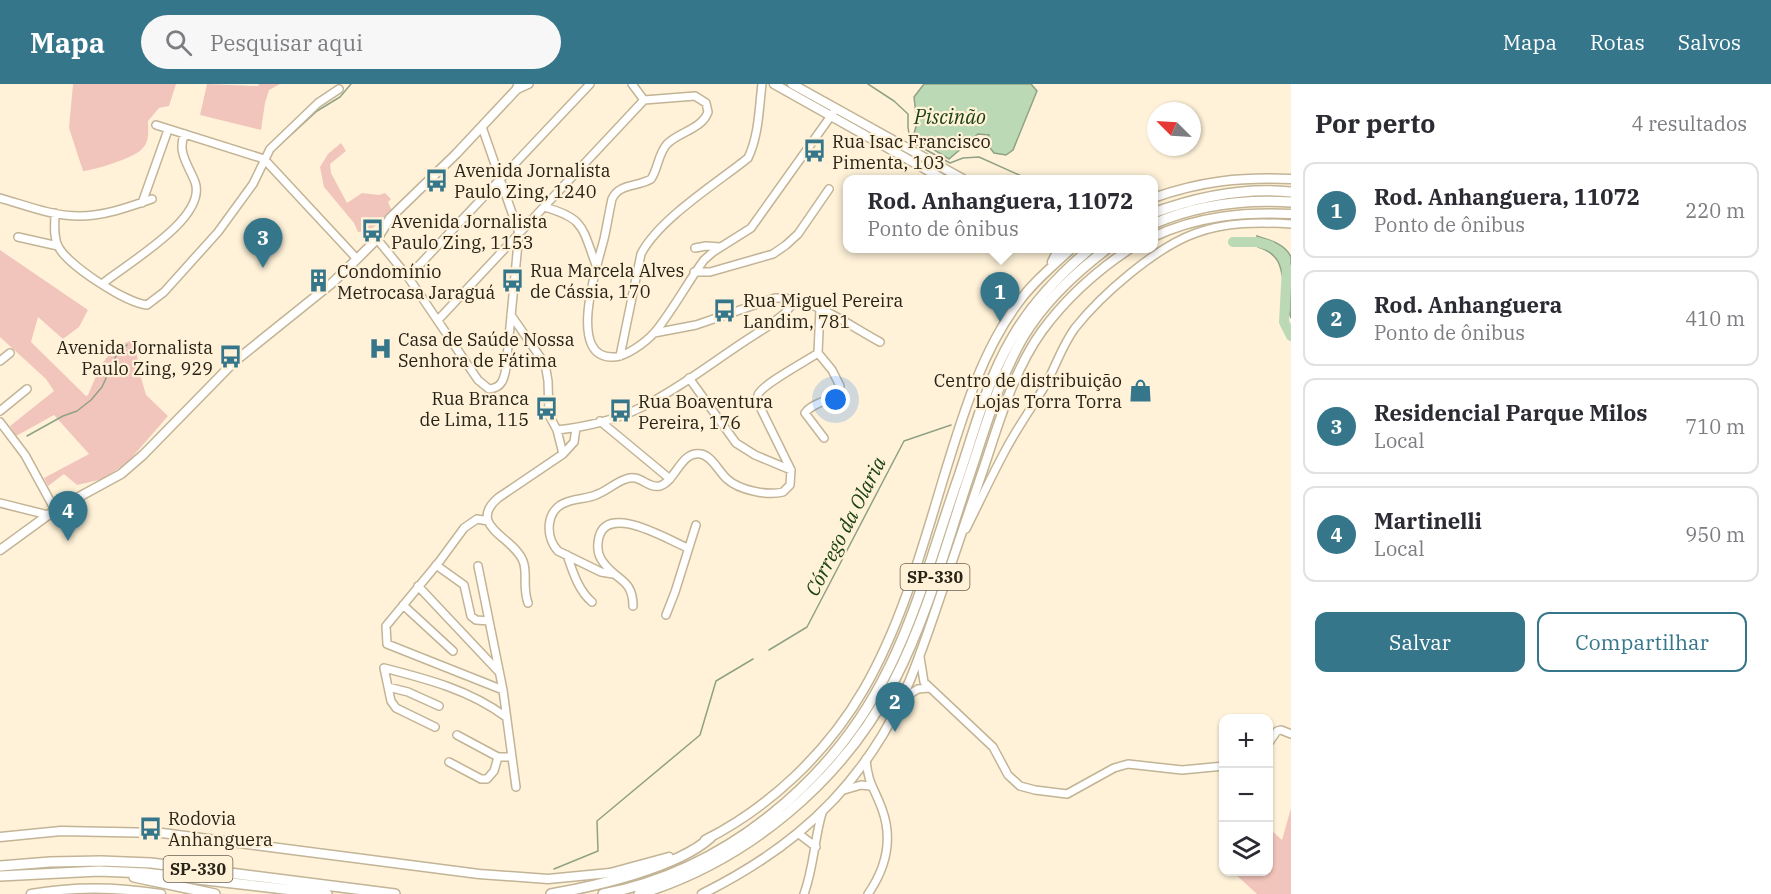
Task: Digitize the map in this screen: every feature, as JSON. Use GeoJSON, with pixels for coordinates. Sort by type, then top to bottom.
{"type":"FeatureCollection","features":[{"type":"Feature","properties":{"kind":"highway"},"geometry":{"type":"LineString","coordinates":[[1158,211],[1209,196],[1261,191],[1291,192]]}},
{"type":"Feature","properties":{"kind":"highway"},"geometry":{"type":"LineString","coordinates":[[1158,222],[1221,205],[1248,201],[1291,202]]}},
{"type":"Feature","properties":{"kind":"highway","name":"SP-330"},"geometry":{"type":"LineString","coordinates":[[603,894],[662,877],[702,860],[736,839],[791,798],[840,746],[882,682],[908,627],[983,406],[1004,354],[1034,305],[1087,253]]}},
{"type":"Feature","properties":{"kind":"highway","name":"SP-330"},"geometry":{"type":"LineString","coordinates":[[639,894],[666,885],[707,866],[770,827],[829,773],[859,737],[894,682],[912,640],[994,404],[1024,335],[1048,303],[1085,266],[1103,253]]}},
{"type":"Feature","properties":{"kind":"highway"},"geometry":{"type":"LineString","coordinates":[[551,894],[606,883],[663,864],[699,848],[710,838]]}},
{"type":"Feature","properties":{"kind":"highway","name":"SP-330"},"geometry":{"type":"LineString","coordinates":[[0,866],[70,862],[151,863],[395,894]]}},
{"type":"Feature","properties":{"kind":"highway"},"geometry":{"type":"LineString","coordinates":[[99,871],[215,894]]}},
{"type":"Feature","properties":{"kind":"highway","name":"SP-330"},"geometry":{"type":"LineString","coordinates":[[0,876],[99,871],[193,877],[327,894]]}},
{"type":"Feature","properties":{"kind":"main road"},"geometry":{"type":"LineString","coordinates":[[774,84],[933,175]]}},
{"type":"Feature","properties":{"kind":"main road"},"geometry":{"type":"LineString","coordinates":[[792,84],[954,175]]}},
{"type":"Feature","properties":{"kind":"main road"},"geometry":{"type":"LineString","coordinates":[[0,550],[52,513],[121,474],[143,455],[227,368],[331,284],[357,259],[393,222],[400,209],[483,127],[517,87]]}},
{"type":"Feature","properties":{"kind":"main road"},"geometry":{"type":"LineString","coordinates":[[1158,196],[1181,188],[1223,180],[1291,179]]}},
{"type":"Feature","properties":{"kind":"main road"},"geometry":{"type":"LineString","coordinates":[[1158,235],[1186,224],[1216,217],[1255,213],[1291,214]]}},
{"type":"Feature","properties":{"kind":"main road"},"geometry":{"type":"LineString","coordinates":[[1043,275],[1057,253]]}},
{"type":"Feature","properties":{"kind":"main road"},"geometry":{"type":"LineString","coordinates":[[0,837],[61,831],[162,833],[479,874],[548,879],[610,873],[661,861],[710,838],[728,828],[778,791],[828,740],[863,690],[885,647],[903,602],[959,430],[998,333],[1017,304],[1043,275],[1068,253]]}},
{"type":"Feature","properties":{"kind":"main road"},"geometry":{"type":"LineString","coordinates":[[702,894],[763,860],[799,834],[844,790],[867,759],[902,699],[920,657],[1018,373],[1034,344],[1065,302],[1079,288],[1124,253]]}},
{"type":"Feature","properties":{"kind":"main road"},"geometry":{"type":"LineString","coordinates":[[31,894],[94,888],[122,888],[161,894]]}},
{"type":"Feature","properties":{"kind":"street"},"geometry":{"type":"LineString","coordinates":[[517,87],[529,84]]}},
{"type":"Feature","properties":{"kind":"street"},"geometry":{"type":"LineString","coordinates":[[408,278],[590,84]]}},
{"type":"Feature","properties":{"kind":"street"},"geometry":{"type":"LineString","coordinates":[[632,84],[644,100]]}},
{"type":"Feature","properties":{"kind":"street"},"geometry":{"type":"LineString","coordinates":[[620,356],[641,254],[646,244],[667,221],[748,158],[753,149],[762,84]]}},
{"type":"Feature","properties":{"kind":"street"},"geometry":{"type":"LineString","coordinates":[[18,237],[58,246],[77,267],[102,284],[133,303],[147,306],[153,303],[201,253],[218,232],[253,184],[264,159],[278,141],[318,103],[339,88]]}},
{"type":"Feature","properties":{"kind":"street"},"geometry":{"type":"LineString","coordinates":[[438,321],[644,100],[695,96],[706,103],[708,112],[701,122],[667,144],[651,179],[616,192],[611,204],[587,317],[589,339],[598,354],[614,358],[620,356],[654,333],[704,260],[751,228],[836,108]]}},
{"type":"Feature","properties":{"kind":"street"},"geometry":{"type":"LineString","coordinates":[[156,125],[264,159],[357,259]]}},
{"type":"Feature","properties":{"kind":"street"},"geometry":{"type":"LineString","coordinates":[[377,238],[408,278],[478,380],[489,389],[499,386],[504,378],[519,233],[483,127]]}},
{"type":"Feature","properties":{"kind":"street"},"geometry":{"type":"LineString","coordinates":[[142,203],[168,130]]}},
{"type":"Feature","properties":{"kind":"street"},"geometry":{"type":"LineString","coordinates":[[102,284],[165,237],[179,224],[195,201],[196,183],[182,151],[185,134]]}},
{"type":"Feature","properties":{"kind":"street"},"geometry":{"type":"LineString","coordinates":[[694,272],[710,272],[773,254],[798,234],[829,189]]}},
{"type":"Feature","properties":{"kind":"street"},"geometry":{"type":"LineString","coordinates":[[0,198],[70,216],[94,215],[152,199]]}},
{"type":"Feature","properties":{"kind":"street"},"geometry":{"type":"LineString","coordinates":[[544,207],[564,212],[578,222],[596,266]]}},
{"type":"Feature","properties":{"kind":"street"},"geometry":{"type":"LineString","coordinates":[[55,213],[58,246]]}},
{"type":"Feature","properties":{"kind":"street"},"geometry":{"type":"LineString","coordinates":[[957,547],[1005,450],[1043,388],[1067,340],[1108,292],[1165,249],[1197,233],[1265,222],[1291,224]]}},
{"type":"Feature","properties":{"kind":"street"},"geometry":{"type":"LineString","coordinates":[[695,248],[706,246],[720,248]]}},
{"type":"Feature","properties":{"kind":"street"},"geometry":{"type":"LineString","coordinates":[[654,333],[696,325],[775,298],[796,300],[820,309],[880,342]]}},
{"type":"Feature","properties":{"kind":"street"},"geometry":{"type":"LineString","coordinates":[[557,430],[576,428],[642,407],[767,327],[784,314],[796,300]]}},
{"type":"Feature","properties":{"kind":"street"},"geometry":{"type":"LineString","coordinates":[[820,309],[818,353],[832,370],[840,386],[833,397],[810,407],[805,412],[824,438]]}},
{"type":"Feature","properties":{"kind":"street"},"geometry":{"type":"LineString","coordinates":[[511,315],[545,364],[549,415],[557,430],[563,454]]}},
{"type":"Feature","properties":{"kind":"street"},"geometry":{"type":"LineString","coordinates":[[0,361],[10,353]]}},
{"type":"Feature","properties":{"kind":"street"},"geometry":{"type":"LineString","coordinates":[[613,574],[601,572],[558,551],[549,536],[551,517],[559,506],[569,501],[595,496],[626,478],[639,478],[657,487],[669,480],[687,458],[695,454],[707,456],[725,478],[735,485],[772,494],[783,492],[788,488],[791,470],[759,405],[758,396],[760,391],[818,353]]}},
{"type":"Feature","properties":{"kind":"street"},"geometry":{"type":"LineString","coordinates":[[688,378],[736,443],[755,455],[791,470]]}},
{"type":"Feature","properties":{"kind":"street"},"geometry":{"type":"LineString","coordinates":[[0,411],[27,389]]}},
{"type":"Feature","properties":{"kind":"street"},"geometry":{"type":"LineString","coordinates":[[600,421],[669,480]]}},
{"type":"Feature","properties":{"kind":"street"},"geometry":{"type":"LineString","coordinates":[[0,422],[25,455],[52,513]]}},
{"type":"Feature","properties":{"kind":"street"},"geometry":{"type":"LineString","coordinates":[[488,521],[488,508],[498,498],[563,454],[574,442],[576,428]]}},
{"type":"Feature","properties":{"kind":"street"},"geometry":{"type":"LineString","coordinates":[[0,503],[52,513]]}},
{"type":"Feature","properties":{"kind":"street"},"geometry":{"type":"LineString","coordinates":[[503,690],[387,644],[386,626],[464,528],[477,519],[488,521],[522,558],[524,589],[528,603]]}},
{"type":"Feature","properties":{"kind":"street"},"geometry":{"type":"LineString","coordinates":[[633,606],[631,589],[613,574],[601,559],[598,551],[602,530],[610,523],[632,524],[688,548]]}},
{"type":"Feature","properties":{"kind":"street"},"geometry":{"type":"LineString","coordinates":[[666,615],[696,525]]}},
{"type":"Feature","properties":{"kind":"street"},"geometry":{"type":"LineString","coordinates":[[567,555],[577,581],[586,597],[592,602]]}},
{"type":"Feature","properties":{"kind":"street"},"geometry":{"type":"LineString","coordinates":[[436,565],[464,585],[471,616],[476,620],[489,621]]}},
{"type":"Feature","properties":{"kind":"street"},"geometry":{"type":"LineString","coordinates":[[478,566],[503,690],[516,788]]}},
{"type":"Feature","properties":{"kind":"street"},"geometry":{"type":"LineString","coordinates":[[418,586],[499,672]]}},
{"type":"Feature","properties":{"kind":"street"},"geometry":{"type":"LineString","coordinates":[[403,604],[453,651]]}},
{"type":"Feature","properties":{"kind":"street"},"geometry":{"type":"LineString","coordinates":[[920,657],[923,678],[929,688],[993,747],[1013,782],[1027,789],[1067,794],[1114,768],[1128,764],[1182,770],[1219,766]]}},
{"type":"Feature","properties":{"kind":"street"},"geometry":{"type":"LineString","coordinates":[[435,727],[396,708],[391,701],[384,668],[454,688],[491,705],[506,717]]}},
{"type":"Feature","properties":{"kind":"street"},"geometry":{"type":"LineString","coordinates":[[388,687],[408,692],[439,706]]}},
{"type":"Feature","properties":{"kind":"street"},"geometry":{"type":"LineString","coordinates":[[902,699],[918,689],[929,688]]}},
{"type":"Feature","properties":{"kind":"street"},"geometry":{"type":"LineString","coordinates":[[1273,738],[1277,731],[1291,734]]}},
{"type":"Feature","properties":{"kind":"street"},"geometry":{"type":"LineString","coordinates":[[457,735],[498,757],[512,757]]}},
{"type":"Feature","properties":{"kind":"street"},"geometry":{"type":"LineString","coordinates":[[448,762],[480,779],[487,779],[494,771],[498,757]]}},
{"type":"Feature","properties":{"kind":"street"},"geometry":{"type":"LineString","coordinates":[[867,759],[870,786],[877,796],[885,820],[887,848],[882,872],[868,894]]}},
{"type":"Feature","properties":{"kind":"street"},"geometry":{"type":"LineString","coordinates":[[844,790],[861,785],[870,786]]}},
{"type":"Feature","properties":{"kind":"street"},"geometry":{"type":"LineString","coordinates":[[804,894],[814,862],[822,813]]}},
{"type":"Feature","properties":{"kind":"street"},"geometry":{"type":"LineString","coordinates":[[799,834],[816,847]]}},
{"type":"Feature","properties":{"kind":"shaded area"},"geometry":{"type":"Polygon","coordinates":[[[73,84],[176,84],[169,106],[159,108],[148,121],[147,139],[142,149],[123,160],[83,171],[69,128],[73,84]]]}},
{"type":"Feature","properties":{"kind":"shaded area"},"geometry":{"type":"Polygon","coordinates":[[[207,84],[258,86],[259,84],[280,84],[269,90],[261,130],[200,115],[207,84]]]}},
{"type":"Feature","properties":{"kind":"shaded area"},"geometry":{"type":"Polygon","coordinates":[[[341,143],[346,151],[330,164],[331,173],[347,203],[362,193],[379,195],[385,193],[391,199],[388,202],[392,211],[377,225],[364,231],[358,232],[354,223],[324,187],[320,167],[328,154],[341,143]]]}},
{"type":"Feature","properties":{"kind":"shaded area"},"geometry":{"type":"Polygon","coordinates":[[[0,250],[88,310],[79,327],[63,339],[38,317],[31,342],[86,396],[108,356],[132,340],[136,343],[138,367],[146,395],[168,416],[128,462],[103,479],[77,485],[64,474],[48,486],[44,478],[89,454],[54,415],[16,436],[10,426],[54,391],[46,379],[0,337],[0,250]]]}},
{"type":"Feature","properties":{"kind":"shaded area"},"geometry":{"type":"Polygon","coordinates":[[[1291,808],[1291,894],[1257,894],[1237,876],[1273,876],[1273,832],[1282,840],[1291,808]]]}},
{"type":"Feature","properties":{"kind":"water","name":"Piscinão"},"geometry":{"type":"Polygon","coordinates":[[[924,84],[1031,84],[1037,91],[1013,150],[1006,155],[994,153],[987,144],[989,135],[978,134],[949,159],[913,137],[917,123],[914,97],[924,84]]]}},
{"type":"Feature","properties":{"kind":"water"},"geometry":{"type":"Polygon","coordinates":[[[1257,236],[1281,246],[1291,257],[1291,318],[1280,265],[1268,252],[1258,247],[1257,236]]]}},
{"type":"Feature","properties":{"kind":"waterway"},"geometry":{"type":"LineString","coordinates":[[270,154],[317,111],[340,97],[351,84]]}},
{"type":"Feature","properties":{"kind":"waterway"},"geometry":{"type":"LineString","coordinates":[[868,84],[894,101],[908,114],[910,141],[950,163],[963,158],[979,157],[1019,175]]}},
{"type":"Feature","properties":{"kind":"waterway"},"geometry":{"type":"LineString","coordinates":[[1233,242],[1257,242],[1271,246]]}},
{"type":"Feature","properties":{"kind":"waterway"},"geometry":{"type":"LineString","coordinates":[[1287,268],[1284,322],[1291,336]]}},
{"type":"Feature","properties":{"kind":"waterway"},"geometry":{"type":"LineString","coordinates":[[27,436],[77,411],[91,400],[102,387],[116,356],[127,345]]}},
{"type":"Feature","properties":{"kind":"waterway","name":"Córrego da Olaria"},"geometry":{"type":"LineString","coordinates":[[769,650],[807,627],[904,441],[951,425]]}},
{"type":"Feature","properties":{"kind":"waterway","name":"Córrego da Olaria"},"geometry":{"type":"LineString","coordinates":[[554,869],[598,851],[597,821],[700,735],[716,681],[753,659]]}},
{"type":"Feature","properties":{"kind":"place","name":"Rua Isac Francisco Pimenta, 103"},"geometry":{"type":"Point","coordinates":[814,151]}},
{"type":"Feature","properties":{"kind":"place","name":"Avenida Jornalista Paulo Zing, 1240"},"geometry":{"type":"Point","coordinates":[436,180]}},
{"type":"Feature","properties":{"kind":"place","name":"Avenida Jornalista Paulo Zing, 1153"},"geometry":{"type":"Point","coordinates":[373,231]}},
{"type":"Feature","properties":{"kind":"place","name":"Residencial Parque Milos"},"geometry":{"type":"Point","coordinates":[263,268]}},
{"type":"Feature","properties":{"kind":"place","name":"Rua Marcela Alves de Cássia, 170"},"geometry":{"type":"Point","coordinates":[512,280]}},
{"type":"Feature","properties":{"kind":"place","name":"Condomínio Metrocasa Jaraguá"},"geometry":{"type":"Point","coordinates":[319,281]}},
{"type":"Feature","properties":{"kind":"place","name":"Rua Miguel Pereira Landim, 781"},"geometry":{"type":"Point","coordinates":[725,310]}},
{"type":"Feature","properties":{"kind":"place","name":"Rod. Anhanguera, 11072"},"geometry":{"type":"Point","coordinates":[1000,322]}},
{"type":"Feature","properties":{"kind":"place","name":"Casa de Saúde Nossa Senhora de Fátima"},"geometry":{"type":"Point","coordinates":[380,349]}},
{"type":"Feature","properties":{"kind":"place","name":"Avenida Jornalista Paulo Zing, 929"},"geometry":{"type":"Point","coordinates":[231,357]}},
{"type":"Feature","properties":{"kind":"place","name":"Centro de distribuição Lojas Torra Torra"},"geometry":{"type":"Point","coordinates":[1140,390]}},
{"type":"Feature","properties":{"kind":"place","name":"Rua Branca de Lima, 115"},"geometry":{"type":"Point","coordinates":[547,408]}},
{"type":"Feature","properties":{"kind":"place","name":"Rua Boaventura Pereira, 176"},"geometry":{"type":"Point","coordinates":[620,411]}},
{"type":"Feature","properties":{"kind":"place","name":"Martinelli"},"geometry":{"type":"Point","coordinates":[68,541]}},
{"type":"Feature","properties":{"kind":"place","name":"Rod. Anhanguera"},"geometry":{"type":"Point","coordinates":[895,732]}},
{"type":"Feature","properties":{"kind":"place","name":"Rodovia Anhanguera"},"geometry":{"type":"Point","coordinates":[150,828]}}]}
